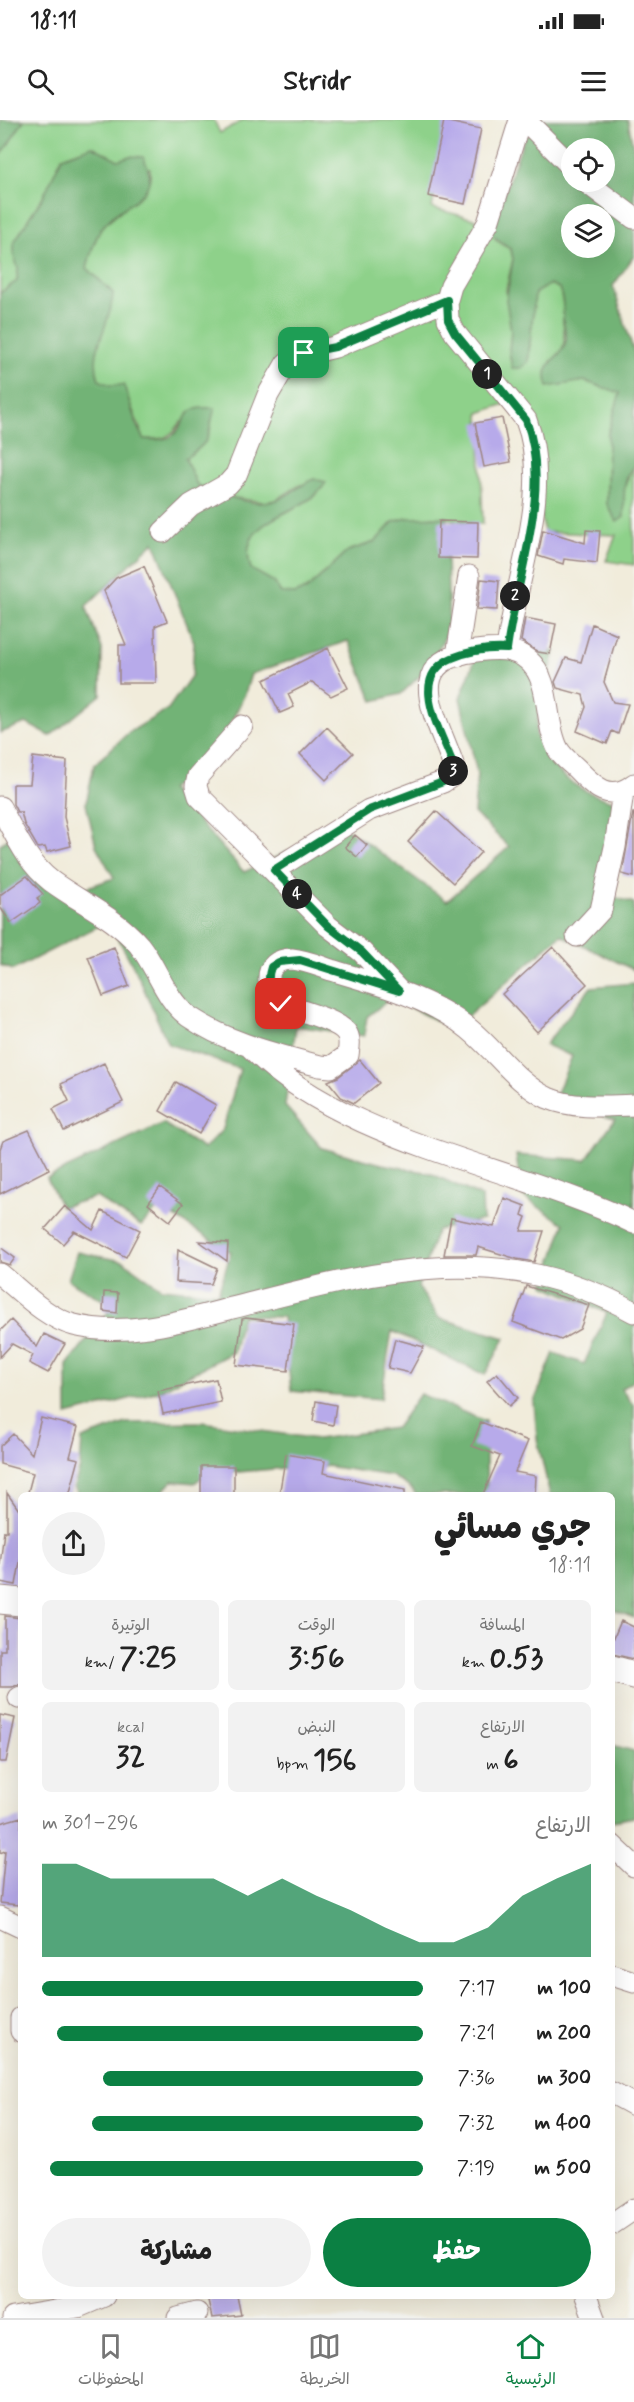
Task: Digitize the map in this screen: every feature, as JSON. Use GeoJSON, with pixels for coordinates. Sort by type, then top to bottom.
{"type":"FeatureCollection","features":[{"type":"Feature","properties":{"kind":"main road"},"geometry":{"type":"LineString","coordinates":[[0,1600],[18,1602]]}},
{"type":"Feature","properties":{"kind":"main road"},"geometry":{"type":"LineString","coordinates":[[615,1670],[634,1676]]}},
{"type":"Feature","properties":{"kind":"street"},"geometry":{"type":"LineString","coordinates":[[507,649],[511,614],[536,495],[532,435],[526,420],[455,333],[448,320],[447,300],[451,286],[488,223],[520,120]]}},
{"type":"Feature","properties":{"kind":"street"},"geometry":{"type":"LineString","coordinates":[[525,120],[561,157]]}},
{"type":"Feature","properties":{"kind":"street"},"geometry":{"type":"LineString","coordinates":[[599,192],[634,218]]}},
{"type":"Feature","properties":{"kind":"street"},"geometry":{"type":"LineString","coordinates":[[162,532],[191,506],[228,484],[236,475],[268,395],[286,364],[294,357],[335,347],[447,300]]}},
{"type":"Feature","properties":{"kind":"street"},"geometry":{"type":"LineString","coordinates":[[457,656],[470,576]]}},
{"type":"Feature","properties":{"kind":"street"},"geometry":{"type":"LineString","coordinates":[[274,870],[369,810],[443,782],[452,776],[454,767],[433,713],[429,683],[431,673],[440,663],[457,656],[478,651],[507,649],[528,660],[541,677],[548,722],[559,751],[595,787],[607,793],[628,788],[602,910],[577,936]]}},
{"type":"Feature","properties":{"kind":"street"},"geometry":{"type":"LineString","coordinates":[[242,726],[198,776],[196,786],[199,796],[328,926],[362,952],[399,991]]}},
{"type":"Feature","properties":{"kind":"street"},"geometry":{"type":"LineString","coordinates":[[0,807],[35,865],[52,881],[109,918],[139,945],[175,1002],[187,1015],[250,1047],[331,1067],[348,1055],[350,1044],[346,1031],[336,1024],[281,1004],[274,998],[268,974],[271,967],[279,962],[300,960],[399,991],[462,1024],[528,1086],[549,1098],[563,1102],[595,1105],[634,1105]]}},
{"type":"Feature","properties":{"kind":"street"},"geometry":{"type":"LineString","coordinates":[[250,1047],[272,1070],[331,1107],[402,1137],[600,1207],[634,1223]]}},
{"type":"Feature","properties":{"kind":"street"},"geometry":{"type":"LineString","coordinates":[[0,1274],[44,1311],[72,1324],[99,1330],[156,1325],[398,1269],[458,1267],[511,1270],[555,1278],[605,1296],[634,1312]]}},
{"type":"Feature","properties":{"kind":"street"},"geometry":{"type":"LineString","coordinates":[[615,1844],[634,1845]]}},
{"type":"Feature","properties":{"kind":"street"},"geometry":{"type":"LineString","coordinates":[[615,1847],[634,1866]]}},
{"type":"Feature","properties":{"kind":"street"},"geometry":{"type":"LineString","coordinates":[[0,1917],[18,1926]]}},
{"type":"Feature","properties":{"kind":"street"},"geometry":{"type":"LineString","coordinates":[[615,1976],[634,1982]]}},
{"type":"Feature","properties":{"kind":"street"},"geometry":{"type":"LineString","coordinates":[[615,2095],[634,2105]]}},
{"type":"Feature","properties":{"kind":"street"},"geometry":{"type":"LineString","coordinates":[[615,2222],[634,2209]]}},
{"type":"Feature","properties":{"kind":"street"},"geometry":{"type":"LineString","coordinates":[[13,2318],[58,2314],[97,2299]]}},
{"type":"Feature","properties":{"kind":"street"},"geometry":{"type":"LineString","coordinates":[[587,2299],[594,2318]]}},
{"type":"Feature","properties":{"kind":"green space"},"geometry":{"type":"Polygon","coordinates":[[[0,120],[24,120],[0,157],[0,120]]]}},
{"type":"Feature","properties":{"kind":"green space"},"geometry":{"type":"Polygon","coordinates":[[[24,120],[214,120],[220,133],[243,120],[448,120],[432,208],[489,223],[496,240],[511,250],[513,259],[506,290],[511,330],[510,358],[528,362],[535,293],[550,284],[559,288],[561,294],[564,339],[560,352],[551,361],[548,386],[584,381],[621,393],[608,433],[607,504],[624,507],[624,488],[633,466],[634,565],[606,561],[616,535],[544,532],[522,398],[479,413],[483,524],[434,517],[393,522],[375,542],[348,551],[307,589],[294,594],[281,593],[274,582],[251,570],[248,551],[252,537],[275,518],[317,494],[326,482],[300,485],[276,500],[263,502],[235,498],[197,485],[185,458],[196,451],[207,438],[210,433],[211,420],[181,422],[174,432],[166,437],[144,439],[128,398],[99,380],[95,366],[95,354],[113,293],[87,268],[88,263],[99,232],[109,220],[141,195],[150,179],[150,169],[130,156],[118,161],[92,146],[62,157],[43,197],[28,219],[14,256],[18,268],[17,281],[0,293],[0,157],[24,120]]]}},
{"type":"Feature","properties":{"kind":"green space"},"geometry":{"type":"Polygon","coordinates":[[[531,120],[628,120],[634,152],[634,256],[613,286],[634,352],[634,466],[625,483],[624,517],[617,522],[607,504],[608,433],[620,393],[584,381],[548,387],[546,371],[564,347],[566,338],[561,293],[559,288],[550,284],[535,293],[528,362],[521,368],[512,368],[509,350],[511,330],[506,300],[513,259],[511,249],[489,233],[531,120]]]}},
{"type":"Feature","properties":{"kind":"green space"},"geometry":{"type":"Polygon","coordinates":[[[92,146],[118,160],[130,156],[143,157],[149,171],[149,182],[145,191],[102,228],[89,258],[87,268],[113,293],[112,304],[96,357],[99,380],[110,385],[124,385],[137,426],[144,439],[159,440],[170,437],[191,411],[215,408],[205,442],[185,458],[197,485],[236,499],[257,503],[277,500],[314,479],[326,482],[316,494],[274,518],[252,538],[248,551],[251,569],[274,582],[281,593],[294,594],[307,589],[348,551],[375,542],[393,522],[407,518],[446,517],[449,630],[427,669],[401,694],[373,701],[348,641],[251,674],[245,694],[216,753],[170,789],[244,872],[343,826],[447,901],[509,847],[474,813],[477,773],[460,698],[476,657],[555,651],[538,715],[536,732],[538,740],[552,764],[569,781],[589,793],[624,804],[614,897],[634,903],[634,970],[561,935],[453,1029],[391,998],[367,1017],[364,1036],[296,1026],[285,1106],[322,1148],[382,1164],[430,1173],[482,1197],[483,1220],[437,1230],[418,1287],[439,1318],[505,1338],[485,1375],[392,1331],[381,1399],[291,1391],[283,1317],[242,1316],[233,1352],[159,1391],[67,1415],[67,1365],[113,1306],[68,1280],[77,1252],[123,1261],[161,1288],[218,1293],[231,1252],[159,1207],[141,1226],[96,1197],[61,1207],[47,1178],[163,1123],[204,1149],[223,1129],[240,1069],[168,1044],[136,971],[108,921],[13,970],[0,965],[0,844],[12,837],[65,895],[114,878],[96,846],[86,804],[94,765],[128,733],[168,709],[192,675],[194,642],[154,542],[86,606],[102,649],[101,695],[50,736],[26,723],[0,733],[0,293],[17,281],[18,268],[14,256],[14,242],[43,197],[62,157],[92,146]]]}},
{"type":"Feature","properties":{"kind":"green space"},"geometry":{"type":"Polygon","coordinates":[[[634,983],[634,1380],[621,1389],[634,1406],[634,1618],[615,1611],[615,1492],[549,1492],[537,1439],[534,1402],[554,1353],[584,1364],[607,1313],[544,1285],[564,1224],[522,1196],[516,1155],[586,1160],[615,1119],[553,1103],[572,1056],[545,1045],[591,987],[634,983]]]}},
{"type":"Feature","properties":{"kind":"green space"},"geometry":{"type":"Polygon","coordinates":[[[420,1394],[485,1421],[487,1492],[414,1492],[392,1476],[319,1465],[204,1475],[195,1483],[172,1481],[162,1492],[77,1492],[74,1487],[80,1467],[82,1439],[126,1423],[202,1422],[317,1439],[396,1428],[420,1394]]]}},
{"type":"Feature","properties":{"kind":"green space"},"geometry":{"type":"Polygon","coordinates":[[[615,1746],[634,1751],[634,1817],[615,1820],[615,1746]]]}},
{"type":"Feature","properties":{"kind":"building"},"geometry":{"type":"Polygon","coordinates":[[[444,121],[481,129],[465,204],[428,196],[444,121]]]}},
{"type":"Feature","properties":{"kind":"building"},"geometry":{"type":"Polygon","coordinates":[[[502,418],[511,462],[484,467],[475,423],[502,418]]]}},
{"type":"Feature","properties":{"kind":"building"},"geometry":{"type":"Polygon","coordinates":[[[439,521],[478,522],[477,559],[438,558],[439,521]]]}},
{"type":"Feature","properties":{"kind":"building"},"geometry":{"type":"Polygon","coordinates":[[[543,530],[585,543],[586,530],[600,531],[597,563],[564,559],[563,564],[538,556],[543,530]]]}},
{"type":"Feature","properties":{"kind":"building"},"geometry":{"type":"Polygon","coordinates":[[[144,566],[167,621],[155,626],[156,683],[119,683],[119,645],[126,645],[104,591],[116,578],[144,566]]]}},
{"type":"Feature","properties":{"kind":"building"},"geometry":{"type":"Polygon","coordinates":[[[481,579],[499,581],[497,610],[477,609],[481,579]]]}},
{"type":"Feature","properties":{"kind":"building"},"geometry":{"type":"Polygon","coordinates":[[[525,618],[556,624],[550,654],[538,652],[521,641],[525,618]]]}},
{"type":"Feature","properties":{"kind":"building"},"geometry":{"type":"Polygon","coordinates":[[[592,624],[617,635],[604,682],[613,702],[628,704],[618,734],[612,731],[607,744],[577,731],[586,707],[583,695],[557,688],[555,682],[566,658],[581,662],[592,624]]]}},
{"type":"Feature","properties":{"kind":"building"},"geometry":{"type":"Polygon","coordinates":[[[328,648],[348,688],[331,696],[312,682],[288,694],[294,707],[280,713],[264,680],[328,648]]]}},
{"type":"Feature","properties":{"kind":"building"},"geometry":{"type":"Polygon","coordinates":[[[327,727],[353,753],[326,780],[300,754],[327,727]]]}},
{"type":"Feature","properties":{"kind":"building"},"geometry":{"type":"Polygon","coordinates":[[[33,757],[67,761],[64,817],[71,846],[47,852],[45,847],[38,848],[24,824],[21,812],[17,812],[13,804],[13,784],[30,784],[33,757]]]}},
{"type":"Feature","properties":{"kind":"building"},"geometry":{"type":"Polygon","coordinates":[[[436,811],[481,852],[453,883],[408,842],[436,811]]]}},
{"type":"Feature","properties":{"kind":"building"},"geometry":{"type":"Polygon","coordinates":[[[634,813],[634,877],[622,874],[634,813]]]}},
{"type":"Feature","properties":{"kind":"building"},"geometry":{"type":"Polygon","coordinates":[[[355,835],[367,845],[357,857],[345,847],[355,835]]]}},
{"type":"Feature","properties":{"kind":"building"},"geometry":{"type":"Polygon","coordinates":[[[27,876],[43,894],[37,898],[40,903],[11,923],[0,907],[0,895],[27,876]]]}},
{"type":"Feature","properties":{"kind":"building"},"geometry":{"type":"Polygon","coordinates":[[[114,947],[129,986],[103,996],[88,957],[114,947]]]}},
{"type":"Feature","properties":{"kind":"building"},"geometry":{"type":"Polygon","coordinates":[[[553,947],[587,984],[537,1032],[502,994],[553,947]]]}},
{"type":"Feature","properties":{"kind":"building"},"geometry":{"type":"Polygon","coordinates":[[[360,1060],[379,1083],[354,1103],[341,1097],[328,1081],[338,1077],[360,1060]]]}},
{"type":"Feature","properties":{"kind":"building"},"geometry":{"type":"Polygon","coordinates":[[[104,1063],[123,1102],[64,1131],[53,1109],[69,1101],[61,1084],[104,1063]]]}},
{"type":"Feature","properties":{"kind":"building"},"geometry":{"type":"Polygon","coordinates":[[[176,1082],[216,1105],[199,1134],[160,1111],[176,1082]]]}},
{"type":"Feature","properties":{"kind":"building"},"geometry":{"type":"Polygon","coordinates":[[[29,1130],[49,1169],[0,1194],[0,1149],[3,1141],[29,1130]]]}},
{"type":"Feature","properties":{"kind":"building"},"geometry":{"type":"Polygon","coordinates":[[[160,1187],[183,1204],[170,1221],[148,1204],[160,1187]]]}},
{"type":"Feature","properties":{"kind":"building"},"geometry":{"type":"Polygon","coordinates":[[[504,1198],[525,1206],[522,1215],[526,1217],[521,1231],[544,1231],[534,1262],[478,1247],[476,1255],[444,1255],[451,1218],[494,1227],[504,1198]]]}},
{"type":"Feature","properties":{"kind":"building"},"geometry":{"type":"Polygon","coordinates":[[[65,1206],[93,1230],[102,1211],[140,1230],[126,1257],[74,1231],[63,1244],[45,1229],[65,1206]]]}},
{"type":"Feature","properties":{"kind":"building"},"geometry":{"type":"Polygon","coordinates":[[[199,1241],[228,1243],[227,1261],[199,1241]]]}},
{"type":"Feature","properties":{"kind":"building"},"geometry":{"type":"Polygon","coordinates":[[[0,1247],[15,1258],[10,1265],[0,1262],[0,1247]]]}},
{"type":"Feature","properties":{"kind":"building"},"geometry":{"type":"Polygon","coordinates":[[[178,1249],[217,1268],[211,1284],[176,1282],[178,1249]]]}},
{"type":"Feature","properties":{"kind":"building"},"geometry":{"type":"Polygon","coordinates":[[[526,1286],[589,1305],[580,1329],[561,1340],[513,1322],[526,1286]]]}},
{"type":"Feature","properties":{"kind":"building"},"geometry":{"type":"Polygon","coordinates":[[[104,1292],[118,1293],[117,1313],[103,1311],[104,1292]]]}},
{"type":"Feature","properties":{"kind":"building"},"geometry":{"type":"Polygon","coordinates":[[[242,1319],[294,1324],[288,1371],[236,1365],[242,1319]]]}},
{"type":"Feature","properties":{"kind":"building"},"geometry":{"type":"Polygon","coordinates":[[[11,1320],[37,1347],[44,1334],[65,1344],[48,1373],[29,1363],[33,1355],[12,1344],[0,1357],[0,1331],[11,1320]]]}},
{"type":"Feature","properties":{"kind":"building"},"geometry":{"type":"Polygon","coordinates":[[[395,1339],[424,1347],[410,1373],[388,1368],[395,1339]]]}},
{"type":"Feature","properties":{"kind":"building"},"geometry":{"type":"Polygon","coordinates":[[[497,1373],[518,1398],[509,1406],[487,1381],[497,1373]]]}},
{"type":"Feature","properties":{"kind":"building"},"geometry":{"type":"Polygon","coordinates":[[[216,1379],[221,1402],[163,1414],[158,1391],[216,1379]]]}},
{"type":"Feature","properties":{"kind":"building"},"geometry":{"type":"Polygon","coordinates":[[[316,1401],[336,1405],[333,1425],[313,1421],[316,1401]]]}},
{"type":"Feature","properties":{"kind":"building"},"geometry":{"type":"Polygon","coordinates":[[[41,1418],[78,1427],[70,1457],[79,1459],[70,1492],[28,1492],[33,1473],[0,1464],[0,1446],[13,1434],[32,1454],[41,1418]]]}},
{"type":"Feature","properties":{"kind":"building"},"geometry":{"type":"Polygon","coordinates":[[[481,1422],[528,1441],[515,1472],[536,1476],[535,1492],[484,1492],[500,1456],[472,1446],[481,1422]]]}},
{"type":"Feature","properties":{"kind":"building"},"geometry":{"type":"Polygon","coordinates":[[[286,1454],[325,1461],[323,1473],[405,1490],[405,1492],[280,1492],[286,1454]]]}},
{"type":"Feature","properties":{"kind":"building"},"geometry":{"type":"Polygon","coordinates":[[[201,1466],[234,1466],[234,1492],[201,1492],[201,1466]]]}},
{"type":"Feature","properties":{"kind":"building"},"geometry":{"type":"Polygon","coordinates":[[[7,1493],[18,1509],[16,1585],[0,1582],[4,1531],[7,1531],[7,1493]]]}},
{"type":"Feature","properties":{"kind":"building"},"geometry":{"type":"Polygon","coordinates":[[[5,1616],[18,1618],[18,1685],[12,1687],[0,1687],[0,1650],[5,1650],[5,1616]]]}},
{"type":"Feature","properties":{"kind":"building"},"geometry":{"type":"Polygon","coordinates":[[[621,1621],[634,1627],[634,1659],[615,1655],[615,1635],[621,1621]]]}},
{"type":"Feature","properties":{"kind":"building"},"geometry":{"type":"Polygon","coordinates":[[[0,1715],[15,1718],[6,1762],[0,1762],[0,1715]]]}},
{"type":"Feature","properties":{"kind":"building"},"geometry":{"type":"Polygon","coordinates":[[[18,1818],[18,1905],[0,1903],[5,1851],[0,1853],[0,1823],[18,1818]]]}},
{"type":"Feature","properties":{"kind":"building"},"geometry":{"type":"Polygon","coordinates":[[[208,2299],[238,2299],[241,2315],[212,2318],[208,2299]]]}},
{"type":"Feature","properties":{"kind":"route"},"geometry":{"type":"LineString","coordinates":[[281,1004],[274,998],[268,974],[271,967],[290,959],[300,960],[399,991],[362,952],[328,926],[274,870],[369,810],[443,782],[452,776],[454,767],[433,713],[429,696],[431,673],[440,663],[468,652],[507,649],[511,614],[536,495],[532,435],[526,420],[455,333],[448,320],[447,300],[335,347],[304,353]]}}]}
